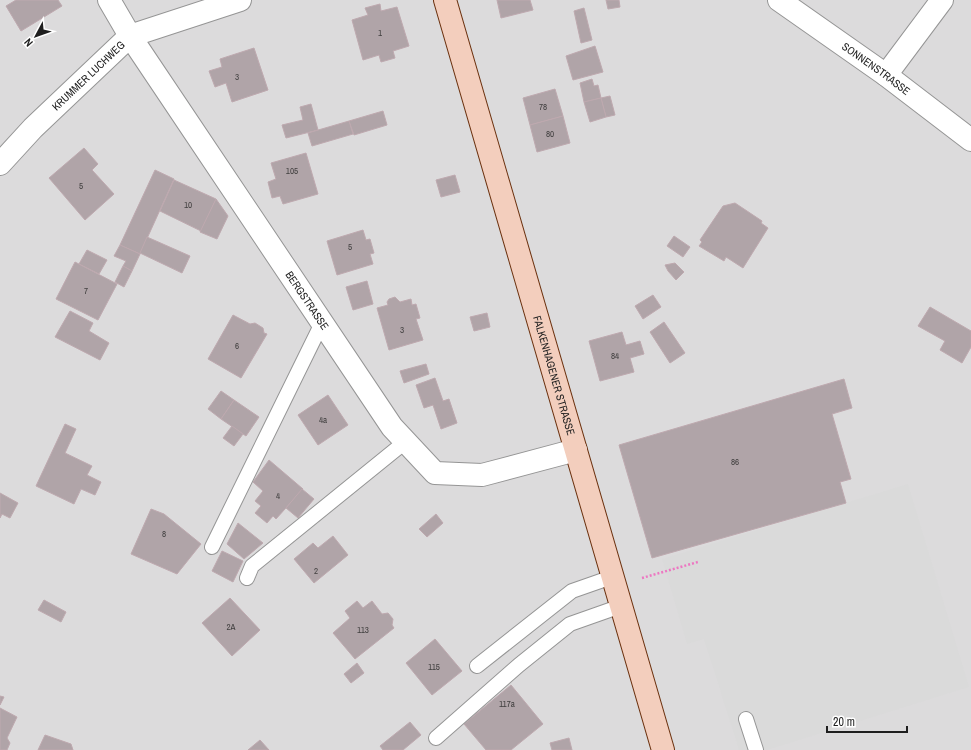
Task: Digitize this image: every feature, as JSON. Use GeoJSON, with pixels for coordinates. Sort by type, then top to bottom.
{"type":"FeatureCollection","features":[{"type":"Feature","properties":{"kind":"main road","name":"FALKENHAGENER STRASSE"},"geometry":{"type":"LineString","coordinates":[[445,0],[663,750]]}},
{"type":"Feature","properties":{"kind":"street","name":"BERGSTRASSE"},"geometry":{"type":"LineString","coordinates":[[109,0],[130,36],[392,427],[435,473],[482,475],[576,450]]}},
{"type":"Feature","properties":{"kind":"street","name":"KRUMMER LUCHWEG"},"geometry":{"type":"LineString","coordinates":[[0,164],[33,128],[130,36],[240,0]]}},
{"type":"Feature","properties":{"kind":"street","name":"SONNENSTRASSE"},"geometry":{"type":"LineString","coordinates":[[780,0],[886,75],[971,140]]}},
{"type":"Feature","properties":{"kind":"street"},"geometry":{"type":"LineString","coordinates":[[886,75],[942,0]]}},
{"type":"Feature","properties":{"kind":"lane"},"geometry":{"type":"LineString","coordinates":[[212,547],[322,323]]}},
{"type":"Feature","properties":{"kind":"lane"},"geometry":{"type":"LineString","coordinates":[[247,578],[252,566],[405,442]]}},
{"type":"Feature","properties":{"kind":"lane"},"geometry":{"type":"LineString","coordinates":[[477,666],[572,591],[612,577]]}},
{"type":"Feature","properties":{"kind":"lane"},"geometry":{"type":"LineString","coordinates":[[436,738],[570,624],[621,606]]}},
{"type":"Feature","properties":{"kind":"lane"},"geometry":{"type":"LineString","coordinates":[[746,719],[756,750]]}},
{"type":"Feature","properties":{"kind":"path"},"geometry":{"type":"LineString","coordinates":[[642,578],[698,562]]}},
{"type":"Feature","properties":{"kind":"shaded area"},"geometry":{"type":"Polygon","coordinates":[[[0,0],[971,0],[971,750],[0,750],[0,0]]]}},
{"type":"Feature","properties":{"kind":"shaded area"},"geometry":{"type":"Polygon","coordinates":[[[908,484],[969,687],[767,750],[739,750],[704,639],[687,644],[662,559],[908,484]]]}},
{"type":"Feature","properties":{"kind":"building"},"geometry":{"type":"Polygon","coordinates":[[[16,0],[58,0],[62,6],[21,31],[6,6],[16,0]]]}},
{"type":"Feature","properties":{"kind":"building"},"geometry":{"type":"Polygon","coordinates":[[[497,0],[530,0],[533,10],[501,18],[497,0]]]}},
{"type":"Feature","properties":{"kind":"building"},"geometry":{"type":"Polygon","coordinates":[[[606,0],[619,0],[620,7],[608,9],[606,0]]]}},
{"type":"Feature","properties":{"kind":"building"},"geometry":{"type":"Polygon","coordinates":[[[380,4],[381,11],[397,7],[409,46],[393,51],[395,58],[381,62],[379,55],[363,60],[352,20],[368,15],[365,8],[380,4]]]}},
{"type":"Feature","properties":{"kind":"building"},"geometry":{"type":"Polygon","coordinates":[[[584,8],[592,40],[581,43],[574,11],[584,8]]]}},
{"type":"Feature","properties":{"kind":"building"},"geometry":{"type":"Polygon","coordinates":[[[595,46],[603,72],[573,80],[566,56],[595,46]]]}},
{"type":"Feature","properties":{"kind":"building"},"geometry":{"type":"Polygon","coordinates":[[[254,48],[268,90],[232,102],[226,83],[215,87],[209,71],[222,67],[220,59],[254,48]]]}},
{"type":"Feature","properties":{"kind":"building"},"geometry":{"type":"Polygon","coordinates":[[[592,79],[594,86],[598,85],[601,98],[584,102],[580,83],[592,79]]]}},
{"type":"Feature","properties":{"kind":"building"},"geometry":{"type":"Polygon","coordinates":[[[555,89],[563,116],[530,125],[523,98],[555,89]]]}},
{"type":"Feature","properties":{"kind":"building"},"geometry":{"type":"Polygon","coordinates":[[[610,96],[615,115],[606,117],[601,98],[610,96]]]}},
{"type":"Feature","properties":{"kind":"building"},"geometry":{"type":"Polygon","coordinates":[[[601,98],[606,117],[590,122],[584,102],[601,98]]]}},
{"type":"Feature","properties":{"kind":"building"},"geometry":{"type":"Polygon","coordinates":[[[311,104],[318,130],[286,138],[282,125],[303,120],[300,107],[311,104]]]}},
{"type":"Feature","properties":{"kind":"building"},"geometry":{"type":"Polygon","coordinates":[[[383,111],[387,125],[354,135],[349,121],[383,111]]]}},
{"type":"Feature","properties":{"kind":"building"},"geometry":{"type":"Polygon","coordinates":[[[563,116],[570,143],[537,152],[530,125],[563,116]]]}},
{"type":"Feature","properties":{"kind":"building"},"geometry":{"type":"Polygon","coordinates":[[[349,121],[353,134],[312,146],[308,133],[349,121]]]}},
{"type":"Feature","properties":{"kind":"building"},"geometry":{"type":"Polygon","coordinates":[[[84,148],[98,164],[92,170],[114,194],[85,220],[49,178],[84,148]]]}},
{"type":"Feature","properties":{"kind":"building"},"geometry":{"type":"Polygon","coordinates":[[[306,153],[318,194],[283,204],[280,196],[272,198],[268,182],[276,179],[271,163],[306,153]]]}},
{"type":"Feature","properties":{"kind":"building"},"geometry":{"type":"Polygon","coordinates":[[[155,170],[174,179],[140,254],[120,245],[155,170]]]}},
{"type":"Feature","properties":{"kind":"building"},"geometry":{"type":"Polygon","coordinates":[[[455,175],[460,192],[441,197],[436,180],[455,175]]]}},
{"type":"Feature","properties":{"kind":"building"},"geometry":{"type":"Polygon","coordinates":[[[174,180],[216,199],[201,231],[160,211],[174,180]]]}},
{"type":"Feature","properties":{"kind":"building"},"geometry":{"type":"Polygon","coordinates":[[[216,199],[228,216],[217,239],[200,232],[216,199]]]}},
{"type":"Feature","properties":{"kind":"building"},"geometry":{"type":"Polygon","coordinates":[[[735,203],[762,221],[761,223],[768,228],[743,268],[726,257],[724,261],[699,246],[702,242],[700,240],[723,206],[735,203]]]}},
{"type":"Feature","properties":{"kind":"building"},"geometry":{"type":"Polygon","coordinates":[[[363,230],[366,240],[370,239],[374,253],[370,254],[373,264],[337,275],[327,241],[363,230]]]}},
{"type":"Feature","properties":{"kind":"building"},"geometry":{"type":"Polygon","coordinates":[[[674,236],[690,247],[683,257],[667,246],[674,236]]]}},
{"type":"Feature","properties":{"kind":"building"},"geometry":{"type":"Polygon","coordinates":[[[147,237],[190,256],[182,273],[140,253],[147,237]]]}},
{"type":"Feature","properties":{"kind":"building"},"geometry":{"type":"Polygon","coordinates":[[[120,245],[140,254],[132,271],[123,266],[126,261],[114,256],[120,245]]]}},
{"type":"Feature","properties":{"kind":"building"},"geometry":{"type":"Polygon","coordinates":[[[87,250],[107,260],[99,274],[79,264],[87,250]]]}},
{"type":"Feature","properties":{"kind":"building"},"geometry":{"type":"Polygon","coordinates":[[[75,262],[117,284],[98,320],[56,299],[75,262]]]}},
{"type":"Feature","properties":{"kind":"building"},"geometry":{"type":"Polygon","coordinates":[[[675,263],[684,272],[676,280],[665,265],[675,263]]]}},
{"type":"Feature","properties":{"kind":"building"},"geometry":{"type":"Polygon","coordinates":[[[123,266],[132,271],[124,287],[115,282],[123,266]]]}},
{"type":"Feature","properties":{"kind":"building"},"geometry":{"type":"Polygon","coordinates":[[[367,281],[373,304],[353,310],[346,287],[367,281]]]}},
{"type":"Feature","properties":{"kind":"building"},"geometry":{"type":"Polygon","coordinates":[[[653,295],[661,307],[643,319],[635,306],[653,295]]]}},
{"type":"Feature","properties":{"kind":"building"},"geometry":{"type":"Polygon","coordinates":[[[395,297],[400,302],[411,299],[412,305],[416,304],[420,318],[416,319],[423,340],[389,350],[377,308],[388,305],[387,302],[389,299],[395,297]]]}},
{"type":"Feature","properties":{"kind":"building"},"geometry":{"type":"Polygon","coordinates":[[[930,307],[971,331],[971,347],[962,363],[940,350],[945,341],[918,326],[930,307]]]}},
{"type":"Feature","properties":{"kind":"building"},"geometry":{"type":"Polygon","coordinates":[[[70,311],[93,323],[89,331],[109,343],[100,360],[55,337],[70,311]]]}},
{"type":"Feature","properties":{"kind":"building"},"geometry":{"type":"Polygon","coordinates":[[[487,313],[490,327],[474,331],[470,317],[487,313]]]}},
{"type":"Feature","properties":{"kind":"building"},"geometry":{"type":"Polygon","coordinates":[[[233,315],[250,324],[255,323],[263,328],[264,333],[267,334],[241,378],[208,359],[233,315]]]}},
{"type":"Feature","properties":{"kind":"building"},"geometry":{"type":"Polygon","coordinates":[[[664,322],[685,353],[670,363],[650,332],[664,322]]]}},
{"type":"Feature","properties":{"kind":"building"},"geometry":{"type":"Polygon","coordinates":[[[622,332],[626,345],[640,341],[644,354],[630,358],[634,372],[600,381],[589,341],[622,332]]]}},
{"type":"Feature","properties":{"kind":"building"},"geometry":{"type":"Polygon","coordinates":[[[426,364],[429,374],[404,383],[400,371],[426,364]]]}},
{"type":"Feature","properties":{"kind":"building"},"geometry":{"type":"Polygon","coordinates":[[[435,378],[443,401],[449,399],[457,423],[441,429],[433,405],[424,408],[416,385],[435,378]]]}},
{"type":"Feature","properties":{"kind":"building"},"geometry":{"type":"Polygon","coordinates":[[[844,379],[852,408],[832,414],[851,479],[840,482],[846,503],[652,558],[619,445],[844,379]]]}},
{"type":"Feature","properties":{"kind":"building"},"geometry":{"type":"Polygon","coordinates":[[[221,391],[234,400],[221,419],[208,409],[221,391]]]}},
{"type":"Feature","properties":{"kind":"building"},"geometry":{"type":"Polygon","coordinates":[[[328,395],[348,425],[318,445],[298,415],[328,395]]]}},
{"type":"Feature","properties":{"kind":"building"},"geometry":{"type":"Polygon","coordinates":[[[234,400],[259,417],[246,436],[221,419],[234,400]]]}},
{"type":"Feature","properties":{"kind":"building"},"geometry":{"type":"Polygon","coordinates":[[[65,424],[76,429],[65,453],[92,466],[87,475],[101,482],[95,495],[81,489],[74,504],[36,486],[65,424]]]}},
{"type":"Feature","properties":{"kind":"building"},"geometry":{"type":"Polygon","coordinates":[[[232,426],[243,434],[234,446],[223,438],[232,426]]]}},
{"type":"Feature","properties":{"kind":"building"},"geometry":{"type":"Polygon","coordinates":[[[269,460],[303,489],[276,519],[273,516],[267,523],[255,513],[261,506],[255,501],[263,491],[253,482],[269,460]]]}},
{"type":"Feature","properties":{"kind":"building"},"geometry":{"type":"Polygon","coordinates":[[[302,489],[314,499],[298,518],[286,508],[302,489]]]}},
{"type":"Feature","properties":{"kind":"building"},"geometry":{"type":"Polygon","coordinates":[[[0,493],[18,503],[10,518],[2,514],[0,518],[0,493]]]}},
{"type":"Feature","properties":{"kind":"building"},"geometry":{"type":"Polygon","coordinates":[[[151,509],[164,514],[201,544],[177,574],[131,554],[151,509]]]}},
{"type":"Feature","properties":{"kind":"building"},"geometry":{"type":"Polygon","coordinates":[[[436,514],[443,523],[427,537],[419,529],[436,514]]]}},
{"type":"Feature","properties":{"kind":"building"},"geometry":{"type":"Polygon","coordinates":[[[238,523],[263,543],[244,559],[227,544],[238,523]]]}},
{"type":"Feature","properties":{"kind":"building"},"geometry":{"type":"Polygon","coordinates":[[[333,536],[348,555],[314,583],[294,559],[313,543],[318,548],[333,536]]]}},
{"type":"Feature","properties":{"kind":"building"},"geometry":{"type":"Polygon","coordinates":[[[222,551],[243,561],[233,582],[212,571],[222,551]]]}},
{"type":"Feature","properties":{"kind":"building"},"geometry":{"type":"Polygon","coordinates":[[[230,598],[260,630],[232,656],[202,623],[230,598]]]}},
{"type":"Feature","properties":{"kind":"building"},"geometry":{"type":"Polygon","coordinates":[[[44,600],[66,612],[61,622],[38,610],[44,600]]]}},
{"type":"Feature","properties":{"kind":"building"},"geometry":{"type":"Polygon","coordinates":[[[357,601],[363,608],[372,601],[382,614],[388,613],[393,619],[392,625],[394,628],[355,659],[333,633],[350,618],[345,611],[357,601]]]}},
{"type":"Feature","properties":{"kind":"building"},"geometry":{"type":"Polygon","coordinates":[[[435,639],[462,671],[432,695],[406,663],[435,639]]]}},
{"type":"Feature","properties":{"kind":"building"},"geometry":{"type":"Polygon","coordinates":[[[357,663],[364,673],[351,683],[344,674],[357,663]]]}},
{"type":"Feature","properties":{"kind":"building"},"geometry":{"type":"Polygon","coordinates":[[[511,685],[543,724],[511,750],[486,750],[464,724],[511,685]]]}},
{"type":"Feature","properties":{"kind":"building"},"geometry":{"type":"Polygon","coordinates":[[[0,696],[4,697],[0,705],[0,696]]]}},
{"type":"Feature","properties":{"kind":"building"},"geometry":{"type":"Polygon","coordinates":[[[0,708],[17,717],[7,738],[10,743],[7,750],[0,750],[0,708]]]}},
{"type":"Feature","properties":{"kind":"building"},"geometry":{"type":"Polygon","coordinates":[[[410,722],[421,735],[403,750],[383,750],[380,746],[410,722]]]}},
{"type":"Feature","properties":{"kind":"building"},"geometry":{"type":"Polygon","coordinates":[[[45,735],[71,744],[73,750],[38,750],[45,735]]]}},
{"type":"Feature","properties":{"kind":"building"},"geometry":{"type":"Polygon","coordinates":[[[569,738],[572,750],[552,750],[550,743],[569,738]]]}},
{"type":"Feature","properties":{"kind":"building"},"geometry":{"type":"Polygon","coordinates":[[[260,740],[269,750],[248,750],[260,740]]]}}]}
